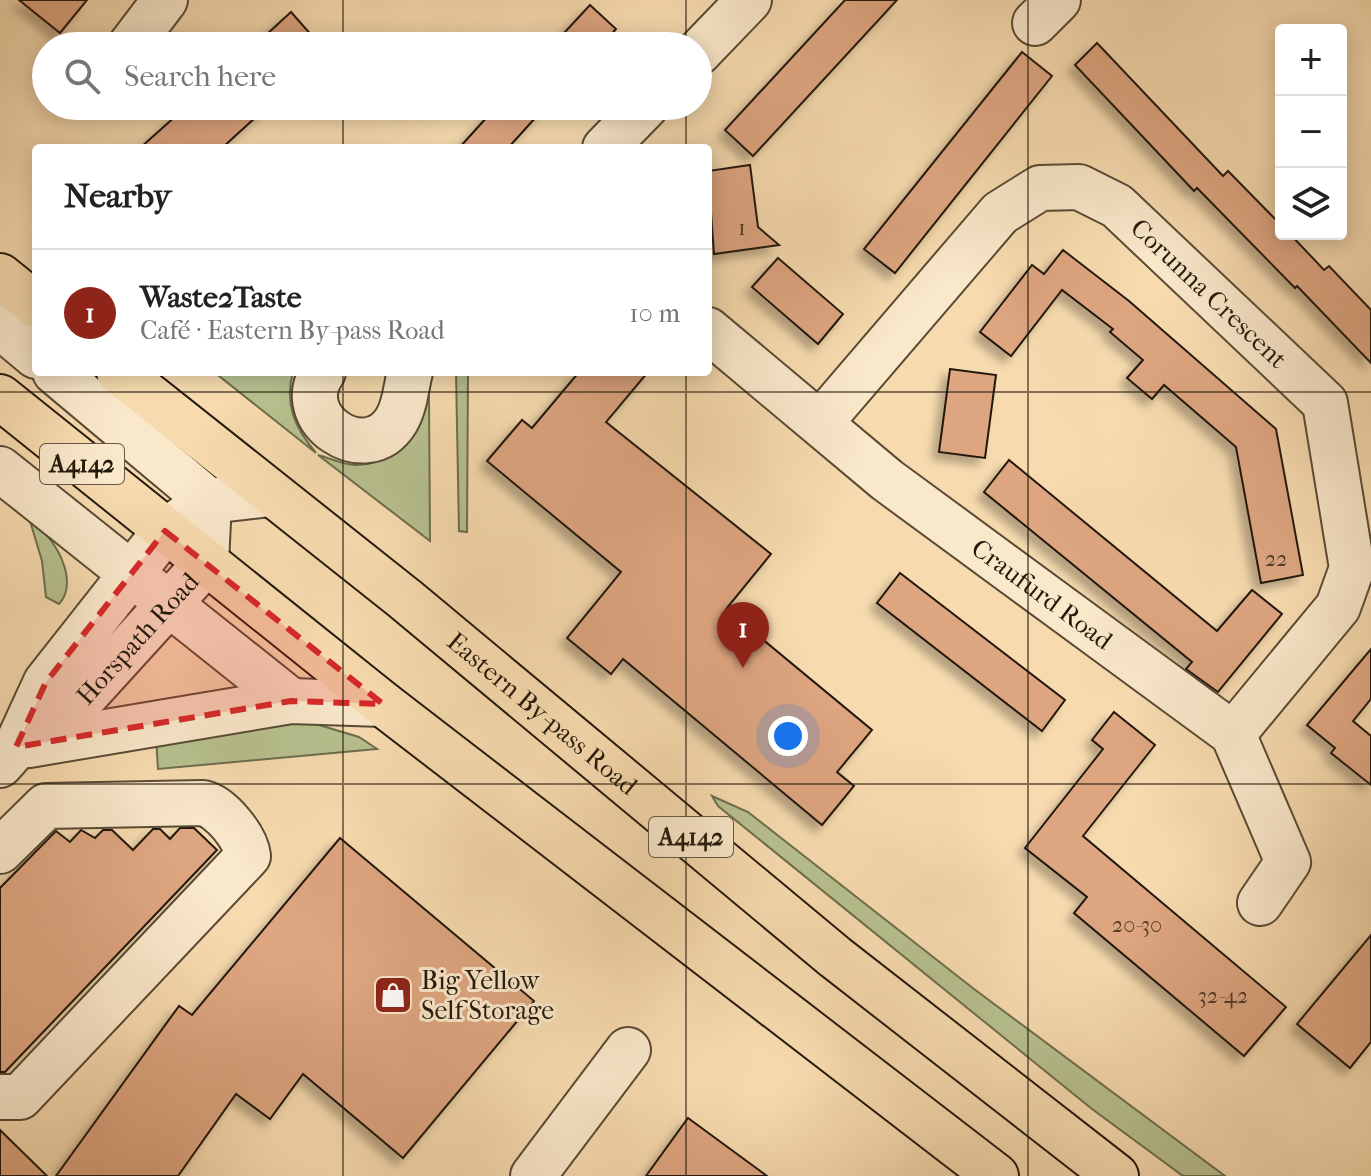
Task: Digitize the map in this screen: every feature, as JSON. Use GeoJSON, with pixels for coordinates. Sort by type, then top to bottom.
{"type":"FeatureCollection","features":[{"type":"Feature","properties":{"kind":"highway"},"geometry":{"type":"LineString","coordinates":[[0,276],[32,302]]}},
{"type":"Feature","properties":{"kind":"highway","name":"Eastern By-pass Road"},"geometry":{"type":"LineString","coordinates":[[124,376],[405,599],[835,957],[1116,1176]]}},
{"type":"Feature","properties":{"kind":"highway","name":"A4142"},"geometry":{"type":"LineString","coordinates":[[0,397],[383,704],[996,1176]]}},
{"type":"Feature","properties":{"kind":"street"},"geometry":{"type":"LineString","coordinates":[[141,32],[165,0]]}},
{"type":"Feature","properties":{"kind":"street"},"geometry":{"type":"LineString","coordinates":[[609,144],[632,120]]}},
{"type":"Feature","properties":{"kind":"street","name":"Corunna Crescent"},"geometry":{"type":"LineString","coordinates":[[820,423],[1000,213],[1040,188],[1079,187],[1117,206],[1325,403],[1352,568],[1338,607],[1233,734]]}},
{"type":"Feature","properties":{"kind":"street"},"geometry":{"type":"LineString","coordinates":[[0,326],[32,353]]}},
{"type":"Feature","properties":{"kind":"street","name":"Craufurd Road"},"geometry":{"type":"LineString","coordinates":[[712,333],[887,480],[1233,734]]}},
{"type":"Feature","properties":{"kind":"street"},"geometry":{"type":"LineString","coordinates":[[60,376],[209,501]]}},
{"type":"Feature","properties":{"kind":"street"},"geometry":{"type":"LineString","coordinates":[[322,376],[316,391],[320,418],[342,437],[356,441],[372,439],[396,422],[409,376]]}},
{"type":"Feature","properties":{"kind":"street"},"geometry":{"type":"LineString","coordinates":[[0,469],[291,701]]}},
{"type":"Feature","properties":{"kind":"street","name":"Horspath Road"},"geometry":{"type":"LineString","coordinates":[[8,756],[46,682],[165,531],[209,501],[270,494]]}},
{"type":"Feature","properties":{"kind":"street","name":"Horspath Road"},"geometry":{"type":"LineString","coordinates":[[8,756],[75,707],[206,563],[209,501]]}},
{"type":"Feature","properties":{"kind":"street"},"geometry":{"type":"LineString","coordinates":[[8,756],[291,701],[383,704]]}},
{"type":"Feature","properties":{"kind":"street"},"geometry":{"type":"LineString","coordinates":[[1233,734],[1288,862],[1260,903]]}},
{"type":"Feature","properties":{"kind":"street"},"geometry":{"type":"LineString","coordinates":[[0,851],[46,806],[203,803],[212,805],[247,845],[248,856],[20,1097],[0,1097]]}},
{"type":"Feature","properties":{"kind":"street"},"geometry":{"type":"LineString","coordinates":[[533,1176],[628,1050]]}},
{"type":"Feature","properties":{"kind":"highlighted area"},"geometry":{"type":"Polygon","coordinates":[[[165,531],[383,704],[291,701],[16,747],[46,682],[165,531]]]}},
{"type":"Feature","properties":{"kind":"green space"},"geometry":{"type":"Polygon","coordinates":[[[219,376],[292,376],[290,395],[293,415],[316,453],[219,376]]]}},
{"type":"Feature","properties":{"kind":"green space"},"geometry":{"type":"Polygon","coordinates":[[[456,376],[468,376],[467,532],[459,531],[456,376]]]}},
{"type":"Feature","properties":{"kind":"green space"},"geometry":{"type":"Polygon","coordinates":[[[429,396],[430,541],[318,455],[355,465],[382,460],[404,445],[412,435],[423,411],[424,397],[429,396]]]}},
{"type":"Feature","properties":{"kind":"green space"},"geometry":{"type":"Polygon","coordinates":[[[30,521],[55,546],[66,571],[65,594],[59,604],[46,597],[42,561],[30,521]]]}},
{"type":"Feature","properties":{"kind":"green space"},"geometry":{"type":"Polygon","coordinates":[[[299,719],[359,737],[377,749],[158,769],[156,737],[299,719]]]}},
{"type":"Feature","properties":{"kind":"green space"},"geometry":{"type":"Polygon","coordinates":[[[712,796],[748,812],[974,989],[1225,1176],[1183,1176],[1092,1109],[718,806],[712,796]]]}},
{"type":"Feature","properties":{"kind":"building"},"geometry":{"type":"Polygon","coordinates":[[[19,0],[87,0],[59,32],[19,0]]]}},
{"type":"Feature","properties":{"kind":"building"},"geometry":{"type":"Polygon","coordinates":[[[845,0],[897,0],[753,156],[725,130],[845,0]]]}},
{"type":"Feature","properties":{"kind":"building"},"geometry":{"type":"Polygon","coordinates":[[[590,5],[616,29],[613,32],[565,32],[590,5]]]}},
{"type":"Feature","properties":{"kind":"building"},"geometry":{"type":"Polygon","coordinates":[[[291,12],[309,32],[269,32],[291,12]]]}},
{"type":"Feature","properties":{"kind":"building"},"geometry":{"type":"Polygon","coordinates":[[[1097,43],[1223,176],[1228,171],[1275,219],[1275,240],[1296,240],[1324,270],[1329,266],[1371,310],[1371,363],[1197,188],[1194,191],[1075,65],[1097,43]]]}},
{"type":"Feature","properties":{"kind":"building"},"geometry":{"type":"Polygon","coordinates":[[[1022,52],[1052,76],[895,273],[864,249],[1022,52]]]}},
{"type":"Feature","properties":{"kind":"building"},"geometry":{"type":"Polygon","coordinates":[[[171,120],[253,120],[226,144],[144,144],[171,120]]]}},
{"type":"Feature","properties":{"kind":"building"},"geometry":{"type":"Polygon","coordinates":[[[484,120],[533,120],[512,144],[463,144],[484,120]]]}},
{"type":"Feature","properties":{"kind":"building"},"geometry":{"type":"Polygon","coordinates":[[[750,165],[758,227],[779,245],[714,254],[712,170],[750,165]]]}},
{"type":"Feature","properties":{"kind":"building"},"geometry":{"type":"Polygon","coordinates":[[[1063,250],[1129,301],[1276,429],[1303,575],[1261,583],[1236,447],[1164,385],[1152,399],[1127,378],[1143,360],[1110,332],[1113,329],[1062,290],[1011,356],[980,332],[1032,265],[1044,274],[1063,250]]]}},
{"type":"Feature","properties":{"kind":"building"},"geometry":{"type":"Polygon","coordinates":[[[778,258],[843,314],[818,344],[752,287],[778,258]]]}},
{"type":"Feature","properties":{"kind":"building"},"geometry":{"type":"Polygon","coordinates":[[[950,369],[996,375],[985,458],[939,452],[950,369]]]}},
{"type":"Feature","properties":{"kind":"building"},"geometry":{"type":"Polygon","coordinates":[[[576,376],[645,376],[606,422],[771,554],[726,609],[872,730],[837,772],[854,786],[822,825],[623,659],[611,674],[567,638],[621,572],[487,461],[522,420],[532,428],[576,376]]]}},
{"type":"Feature","properties":{"kind":"building"},"geometry":{"type":"Polygon","coordinates":[[[1009,460],[1217,631],[1252,590],[1282,614],[1218,692],[1186,669],[1192,662],[984,492],[1009,460]]]}},
{"type":"Feature","properties":{"kind":"building"},"geometry":{"type":"Polygon","coordinates":[[[900,573],[1065,700],[1042,731],[877,603],[900,573]]]}},
{"type":"Feature","properties":{"kind":"building"},"geometry":{"type":"Polygon","coordinates":[[[1371,649],[1371,699],[1353,721],[1371,736],[1371,785],[1331,753],[1335,748],[1307,725],[1371,649]]]}},
{"type":"Feature","properties":{"kind":"building"},"geometry":{"type":"Polygon","coordinates":[[[1114,712],[1155,745],[1083,836],[1286,1007],[1244,1056],[1074,913],[1087,897],[1025,848],[1103,749],[1092,740],[1114,712]]]}},
{"type":"Feature","properties":{"kind":"building"},"geometry":{"type":"Polygon","coordinates":[[[180,828],[194,828],[217,850],[5,1072],[0,1072],[0,888],[56,831],[70,842],[81,830],[95,838],[103,830],[112,830],[133,850],[153,829],[160,829],[170,839],[180,828]]]}},
{"type":"Feature","properties":{"kind":"building"},"geometry":{"type":"Polygon","coordinates":[[[340,838],[534,1001],[403,1158],[303,1074],[270,1119],[236,1094],[178,1176],[56,1176],[179,1006],[192,1015],[340,838]]]}},
{"type":"Feature","properties":{"kind":"building"},"geometry":{"type":"Polygon","coordinates":[[[1371,935],[1371,1042],[1350,1068],[1297,1024],[1371,935]]]}},
{"type":"Feature","properties":{"kind":"building"},"geometry":{"type":"Polygon","coordinates":[[[688,1118],[767,1176],[646,1176],[688,1118]]]}},
{"type":"Feature","properties":{"kind":"building"},"geometry":{"type":"Polygon","coordinates":[[[0,1130],[47,1176],[0,1176],[0,1130]]]}},
{"type":"Feature","properties":{"kind":"place","name":"Waste2Taste"},"geometry":{"type":"Point","coordinates":[743,668]}},
{"type":"Feature","properties":{"kind":"place","name":"Big Yellow Self Storage"},"geometry":{"type":"Point","coordinates":[393,995]}}]}
